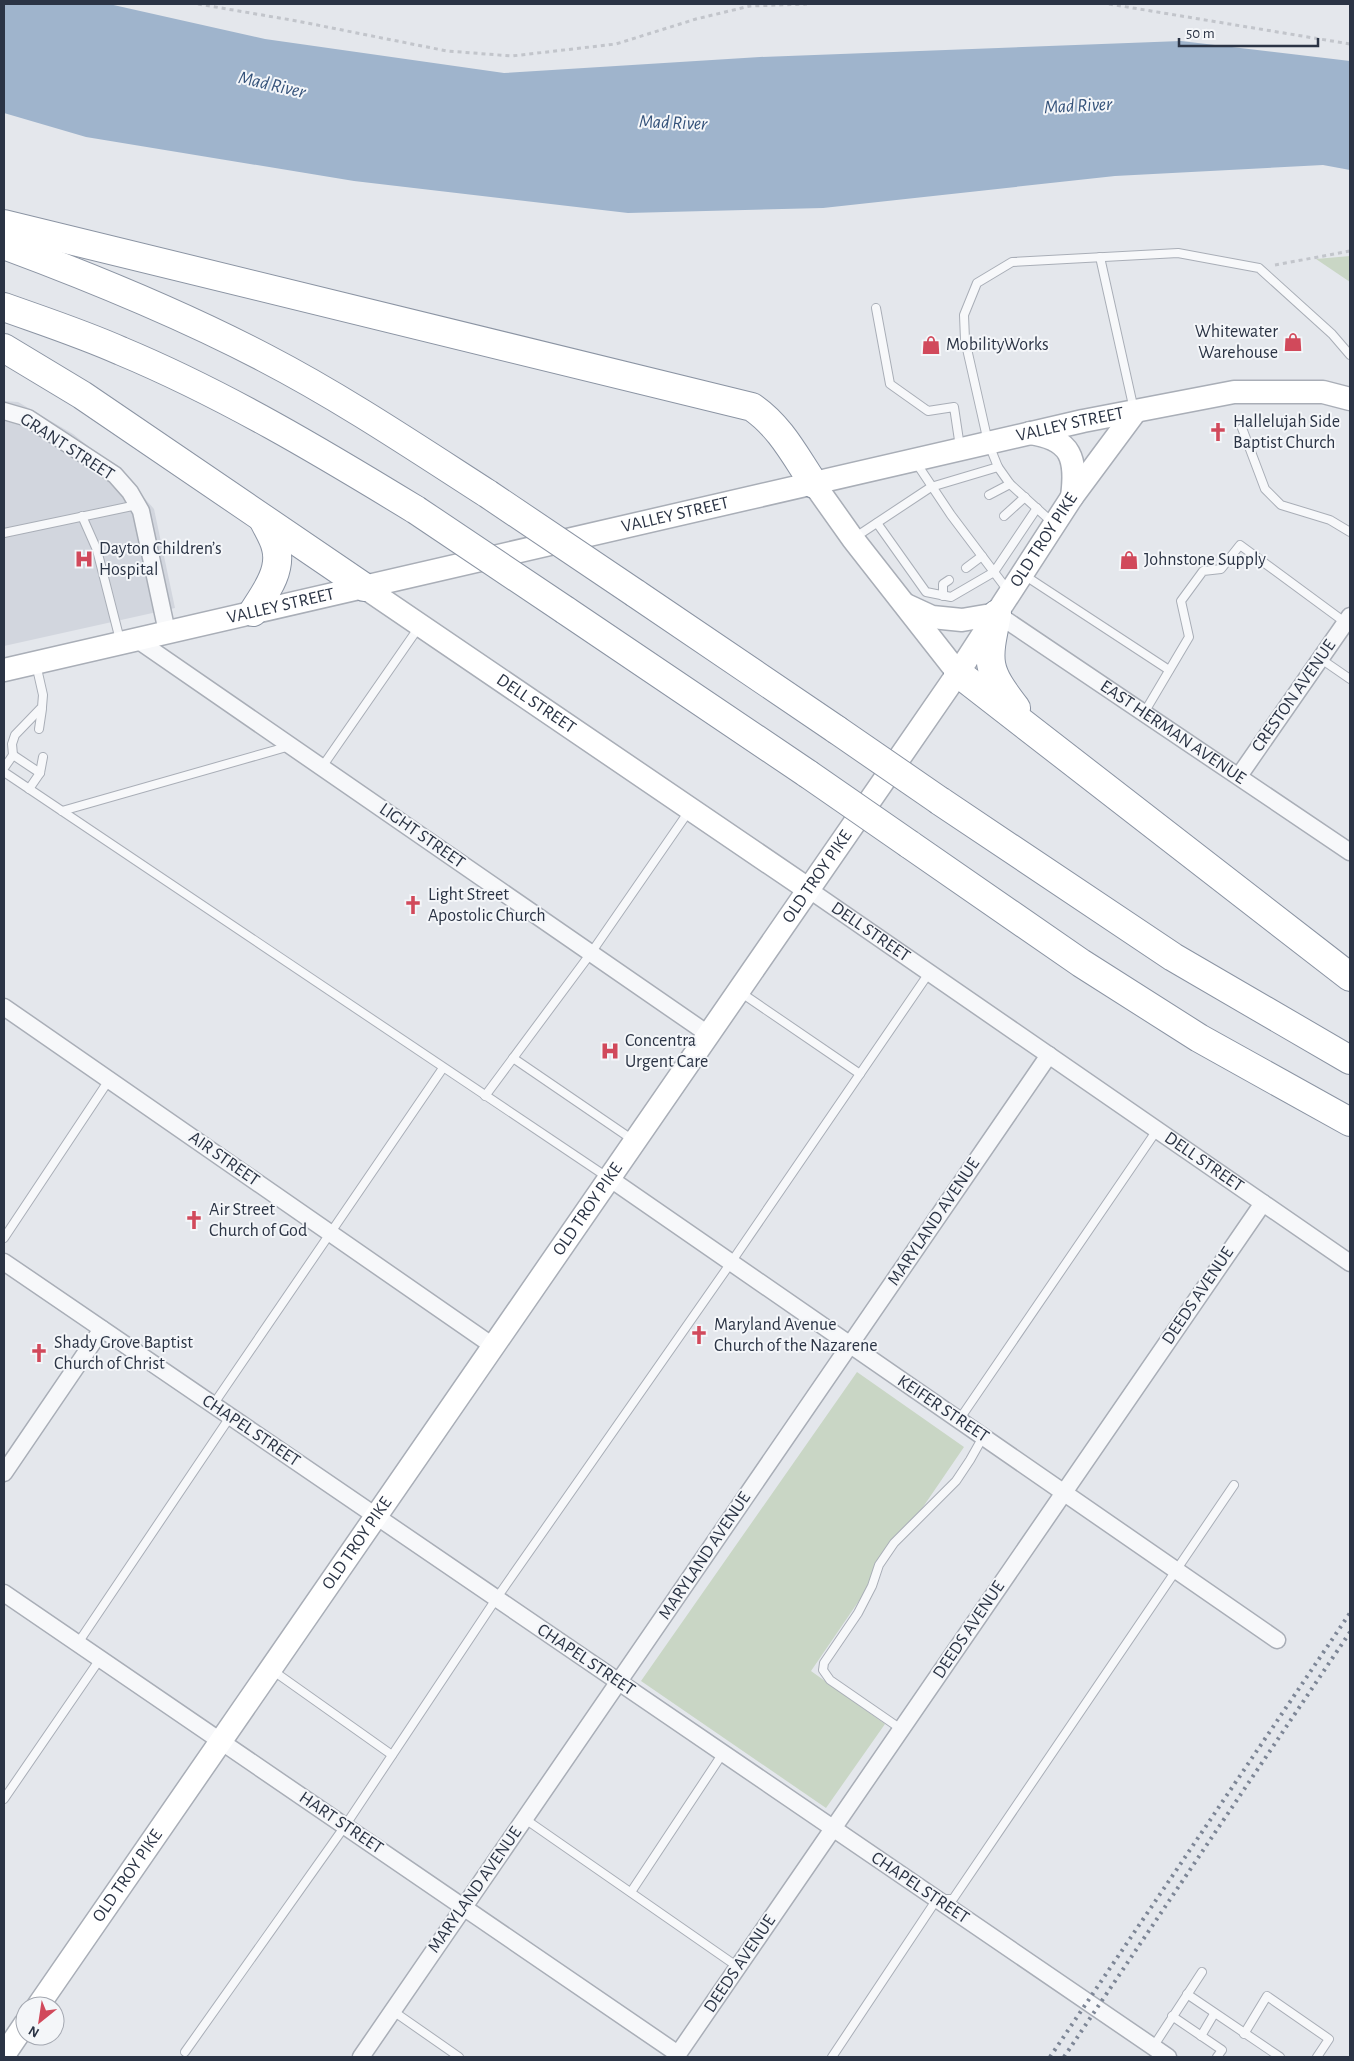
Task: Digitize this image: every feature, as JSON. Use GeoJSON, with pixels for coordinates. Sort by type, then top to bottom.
{"type":"FeatureCollection","features":[{"type":"Feature","properties":{"kind":"highway"},"geometry":{"type":"LineString","coordinates":[[4,224],[752,407],[767,418],[780,432],[814,484]]}},
{"type":"Feature","properties":{"kind":"highway"},"geometry":{"type":"LineString","coordinates":[[4,245],[63,267],[166,310],[265,358],[364,413],[488,494],[1173,957],[1350,1060]]}},
{"type":"Feature","properties":{"kind":"highway"},"geometry":{"type":"LineString","coordinates":[[4,307],[121,350],[220,397],[327,455],[416,510],[565,610],[808,774],[1081,963],[1199,1038],[1350,1122]]}},
{"type":"Feature","properties":{"kind":"highway"},"geometry":{"type":"LineString","coordinates":[[4,348],[82,395],[364,587]]}},
{"type":"Feature","properties":{"kind":"highway"},"geometry":{"type":"LineString","coordinates":[[253,612],[268,587],[276,568],[276,548],[263,519]]}},
{"type":"Feature","properties":{"kind":"highway"},"geometry":{"type":"LineString","coordinates":[[1004,604],[989,650],[991,669],[1000,688],[1030,727]]}},
{"type":"Feature","properties":{"kind":"highway"},"geometry":{"type":"LineString","coordinates":[[958,673],[1350,977]]}},
{"type":"Feature","properties":{"kind":"main road","name":"VALLEY STREET"},"geometry":{"type":"LineString","coordinates":[[4,670],[1029,433],[1234,392],[1323,392],[1350,399]]}},
{"type":"Feature","properties":{"kind":"main road","name":"OLD TROY PIKE"},"geometry":{"type":"LineString","coordinates":[[45,1996],[958,673],[1072,497],[1135,412]]}},
{"type":"Feature","properties":{"kind":"main road"},"geometry":{"type":"LineString","coordinates":[[1029,433],[1042,435],[1056,441],[1068,451],[1074,463],[1072,497]]}},
{"type":"Feature","properties":{"kind":"main road"},"geometry":{"type":"LineString","coordinates":[[814,484],[853,539],[958,673]]}},
{"type":"Feature","properties":{"kind":"main road","name":"DELL STREET"},"geometry":{"type":"LineString","coordinates":[[364,587],[808,889]]}},
{"type":"Feature","properties":{"kind":"main road"},"geometry":{"type":"LineString","coordinates":[[906,605],[932,617],[962,620],[1004,604]]}},
{"type":"Feature","properties":{"kind":"main road"},"geometry":{"type":"LineString","coordinates":[[4,2055],[15,2039]]}},
{"type":"Feature","properties":{"kind":"street","name":"GRANT STREET"},"geometry":{"type":"LineString","coordinates":[[4,411],[28,418],[115,475],[130,492],[141,512],[167,632]]}},
{"type":"Feature","properties":{"kind":"street","name":"EAST HERMAN AVENUE"},"geometry":{"type":"LineString","coordinates":[[1004,604],[1144,713],[1350,852]]}},
{"type":"Feature","properties":{"kind":"street","name":"CRESTON AVENUE"},"geometry":{"type":"LineString","coordinates":[[1238,776],[1348,619]]}},
{"type":"Feature","properties":{"kind":"street","name":"LIGHT STREET"},"geometry":{"type":"LineString","coordinates":[[129,640],[292,746],[708,1034]]}},
{"type":"Feature","properties":{"kind":"street","name":"DELL STREET"},"geometry":{"type":"LineString","coordinates":[[808,889],[1350,1263]]}},
{"type":"Feature","properties":{"kind":"street","name":"AIR STREET"},"geometry":{"type":"LineString","coordinates":[[4,1007],[493,1346]]}},
{"type":"Feature","properties":{"kind":"street","name":"MARYLAND AVENUE"},"geometry":{"type":"LineString","coordinates":[[361,2057],[1049,1055]]}},
{"type":"Feature","properties":{"kind":"street","name":"KEIFER STREET"},"geometry":{"type":"LineString","coordinates":[[609,1178],[730,1264],[1277,1640]]}},
{"type":"Feature","properties":{"kind":"street","name":"DEEDS AVENUE"},"geometry":{"type":"LineString","coordinates":[[677,2056],[1263,1202]]}},
{"type":"Feature","properties":{"kind":"street","name":"CHAPEL STREET"},"geometry":{"type":"LineString","coordinates":[[4,1262],[1168,2057]]}},
{"type":"Feature","properties":{"kind":"street"},"geometry":{"type":"LineString","coordinates":[[4,1473],[102,1330]]}},
{"type":"Feature","properties":{"kind":"street","name":"HART STREET"},"geometry":{"type":"LineString","coordinates":[[4,1592],[464,1907],[677,2056]]}},
{"type":"Feature","properties":{"kind":"lane"},"geometry":{"type":"LineString","coordinates":[[1055,524],[1010,484],[998,467],[988,442],[965,340],[964,315],[977,283],[1012,262],[1178,253],[1259,268],[1332,334],[1350,355]]}},
{"type":"Feature","properties":{"kind":"lane"},"geometry":{"type":"LineString","coordinates":[[1100,257],[1135,412]]}},
{"type":"Feature","properties":{"kind":"lane"},"geometry":{"type":"LineString","coordinates":[[876,308],[890,384],[928,411],[954,407],[961,450]]}},
{"type":"Feature","properties":{"kind":"lane"},"geometry":{"type":"LineString","coordinates":[[1242,428],[1265,489],[1281,505],[1330,520],[1350,532]]}},
{"type":"Feature","properties":{"kind":"lane"},"geometry":{"type":"LineString","coordinates":[[914,460],[931,487],[994,572],[1004,604]]}},
{"type":"Feature","properties":{"kind":"lane"},"geometry":{"type":"LineString","coordinates":[[853,539],[931,487],[998,467]]}},
{"type":"Feature","properties":{"kind":"lane"},"geometry":{"type":"LineString","coordinates":[[989,495],[1010,484]]}},
{"type":"Feature","properties":{"kind":"lane"},"geometry":{"type":"LineString","coordinates":[[1004,516],[1025,497]]}},
{"type":"Feature","properties":{"kind":"lane"},"geometry":{"type":"LineString","coordinates":[[4,533],[137,505]]}},
{"type":"Feature","properties":{"kind":"lane"},"geometry":{"type":"LineString","coordinates":[[877,523],[926,592],[951,597],[994,572],[1038,508]]}},
{"type":"Feature","properties":{"kind":"lane"},"geometry":{"type":"LineString","coordinates":[[951,515],[960,510]]}},
{"type":"Feature","properties":{"kind":"lane"},"geometry":{"type":"LineString","coordinates":[[82,516],[129,640]]}},
{"type":"Feature","properties":{"kind":"lane"},"geometry":{"type":"LineString","coordinates":[[974,545],[980,538]]}},
{"type":"Feature","properties":{"kind":"lane"},"geometry":{"type":"LineString","coordinates":[[1144,713],[1189,636],[1181,601],[1203,571],[1221,569],[1240,544],[1348,619]]}},
{"type":"Feature","properties":{"kind":"lane"},"geometry":{"type":"LineString","coordinates":[[966,568],[982,556]]}},
{"type":"Feature","properties":{"kind":"lane"},"geometry":{"type":"LineString","coordinates":[[1023,574],[1169,670]]}},
{"type":"Feature","properties":{"kind":"lane"},"geometry":{"type":"LineString","coordinates":[[943,596],[943,584],[949,580]]}},
{"type":"Feature","properties":{"kind":"lane"},"geometry":{"type":"LineString","coordinates":[[322,767],[419,626]]}},
{"type":"Feature","properties":{"kind":"lane"},"geometry":{"type":"LineString","coordinates":[[1320,659],[1350,679]]}},
{"type":"Feature","properties":{"kind":"lane"},"geometry":{"type":"LineString","coordinates":[[36,662],[43,694],[39,729]]}},
{"type":"Feature","properties":{"kind":"lane"},"geometry":{"type":"LineString","coordinates":[[4,768],[13,755],[12,744],[15,735],[42,707]]}},
{"type":"Feature","properties":{"kind":"lane"},"geometry":{"type":"LineString","coordinates":[[62,811],[292,746]]}},
{"type":"Feature","properties":{"kind":"lane"},"geometry":{"type":"LineString","coordinates":[[13,755],[40,773]]}},
{"type":"Feature","properties":{"kind":"lane"},"geometry":{"type":"LineString","coordinates":[[29,789],[40,773],[43,756]]}},
{"type":"Feature","properties":{"kind":"lane"},"geometry":{"type":"LineString","coordinates":[[4,772],[609,1178]]}},
{"type":"Feature","properties":{"kind":"lane"},"geometry":{"type":"LineString","coordinates":[[485,1096],[591,953],[690,809]]}},
{"type":"Feature","properties":{"kind":"lane"},"geometry":{"type":"LineString","coordinates":[[185,2052],[345,1826],[496,1599],[730,1264],[929,973]]}},
{"type":"Feature","properties":{"kind":"lane"},"geometry":{"type":"LineString","coordinates":[[738,991],[860,1074]]}},
{"type":"Feature","properties":{"kind":"lane"},"geometry":{"type":"LineString","coordinates":[[513,1058],[635,1141]]}},
{"type":"Feature","properties":{"kind":"lane"},"geometry":{"type":"LineString","coordinates":[[213,1405],[443,1068]]}},
{"type":"Feature","properties":{"kind":"lane"},"geometry":{"type":"LineString","coordinates":[[4,1238],[109,1080]]}},
{"type":"Feature","properties":{"kind":"lane"},"geometry":{"type":"LineString","coordinates":[[959,1420],[1157,1130]]}},
{"type":"Feature","properties":{"kind":"lane"},"geometry":{"type":"LineString","coordinates":[[78,1643],[230,1417]]}},
{"type":"Feature","properties":{"kind":"lane"},"geometry":{"type":"LineString","coordinates":[[901,1729],[830,1680],[823,1670],[824,1663],[858,1613],[872,1586],[879,1565],[889,1551],[956,1481],[983,1437]]}},
{"type":"Feature","properties":{"kind":"lane"},"geometry":{"type":"LineString","coordinates":[[832,2057],[937,1899],[953,1899],[1234,1485]]}},
{"type":"Feature","properties":{"kind":"lane"},"geometry":{"type":"LineString","coordinates":[[4,1799],[100,1658]]}},
{"type":"Feature","properties":{"kind":"lane"},"geometry":{"type":"LineString","coordinates":[[270,1669],[392,1755]]}},
{"type":"Feature","properties":{"kind":"lane"},"geometry":{"type":"LineString","coordinates":[[630,1892],[722,1753]]}},
{"type":"Feature","properties":{"kind":"lane"},"geometry":{"type":"LineString","coordinates":[[524,1819],[738,1967]]}},
{"type":"Feature","properties":{"kind":"lane"},"geometry":{"type":"LineString","coordinates":[[1153,2047],[1202,1972]]}},
{"type":"Feature","properties":{"kind":"lane"},"geometry":{"type":"LineString","coordinates":[[1187,1994],[1280,2057]]}},
{"type":"Feature","properties":{"kind":"lane"},"geometry":{"type":"LineString","coordinates":[[1244,2034],[1267,1996],[1329,2039],[1317,2057]]}},
{"type":"Feature","properties":{"kind":"lane"},"geometry":{"type":"LineString","coordinates":[[393,2010],[459,2057]]}},
{"type":"Feature","properties":{"kind":"lane"},"geometry":{"type":"LineString","coordinates":[[1201,2036],[1214,2014]]}},
{"type":"Feature","properties":{"kind":"lane"},"geometry":{"type":"LineString","coordinates":[[1172,2016],[1222,2050],[1217,2057]]}},
{"type":"Feature","properties":{"kind":"path"},"geometry":{"type":"LineString","coordinates":[[198,4],[297,21],[447,51],[512,56],[616,44],[696,19],[750,6],[807,4]]}},
{"type":"Feature","properties":{"kind":"path"},"geometry":{"type":"LineString","coordinates":[[1110,4],[1350,44]]}},
{"type":"Feature","properties":{"kind":"path"},"geometry":{"type":"LineString","coordinates":[[1259,268],[1350,251]]}},
{"type":"Feature","properties":{"kind":"shaded area","name":"Dayton Children’s Hospital"},"geometry":{"type":"Polygon","coordinates":[[[4,401],[18,402],[73,434],[124,475],[154,509],[175,608],[4,646],[4,401]]]}},
{"type":"Feature","properties":{"kind":"green space"},"geometry":{"type":"Polygon","coordinates":[[[1350,256],[1350,282],[1316,259],[1350,256]]]}},
{"type":"Feature","properties":{"kind":"green space"},"geometry":{"type":"Polygon","coordinates":[[[857,1372],[964,1447],[811,1671],[885,1724],[826,1808],[641,1681],[857,1372]]]}},
{"type":"Feature","properties":{"kind":"water","name":"Mad River"},"geometry":{"type":"Polygon","coordinates":[[[4,4],[109,4],[265,39],[504,73],[760,57],[1181,41],[1350,61],[1350,170],[1323,165],[1115,176],[823,208],[628,213],[354,181],[86,137],[4,113],[4,4]]]}},
{"type":"Feature","properties":{"kind":"railway"},"geometry":{"type":"LineString","coordinates":[[1050,2057],[1350,1613]]}},
{"type":"Feature","properties":{"kind":"railway"},"geometry":{"type":"LineString","coordinates":[[1064,2057],[1350,1632]]}},
{"type":"Feature","properties":{"kind":"place","name":"Whitewater Warehouse"},"geometry":{"type":"Point","coordinates":[1293,342]}},
{"type":"Feature","properties":{"kind":"place","name":"MobilityWorks"},"geometry":{"type":"Point","coordinates":[931,345]}},
{"type":"Feature","properties":{"kind":"place","name":"Hallelujah Side Baptist Church"},"geometry":{"type":"Point","coordinates":[1218,432]}},
{"type":"Feature","properties":{"kind":"place","name":"Dayton Children’s Hospital"},"geometry":{"type":"Point","coordinates":[84,559]}},
{"type":"Feature","properties":{"kind":"place","name":"Johnstone Supply"},"geometry":{"type":"Point","coordinates":[1129,560]}},
{"type":"Feature","properties":{"kind":"place","name":"Light Street Apostolic Church"},"geometry":{"type":"Point","coordinates":[413,905]}},
{"type":"Feature","properties":{"kind":"place","name":"Concentra Urgent Care"},"geometry":{"type":"Point","coordinates":[610,1051]}},
{"type":"Feature","properties":{"kind":"place","name":"Air Street Church of God"},"geometry":{"type":"Point","coordinates":[194,1220]}},
{"type":"Feature","properties":{"kind":"place","name":"Maryland Avenue Church of the Nazarene"},"geometry":{"type":"Point","coordinates":[699,1335]}},
{"type":"Feature","properties":{"kind":"place","name":"Shady Grove Baptist Church of Christ"},"geometry":{"type":"Point","coordinates":[39,1353]}}]}
